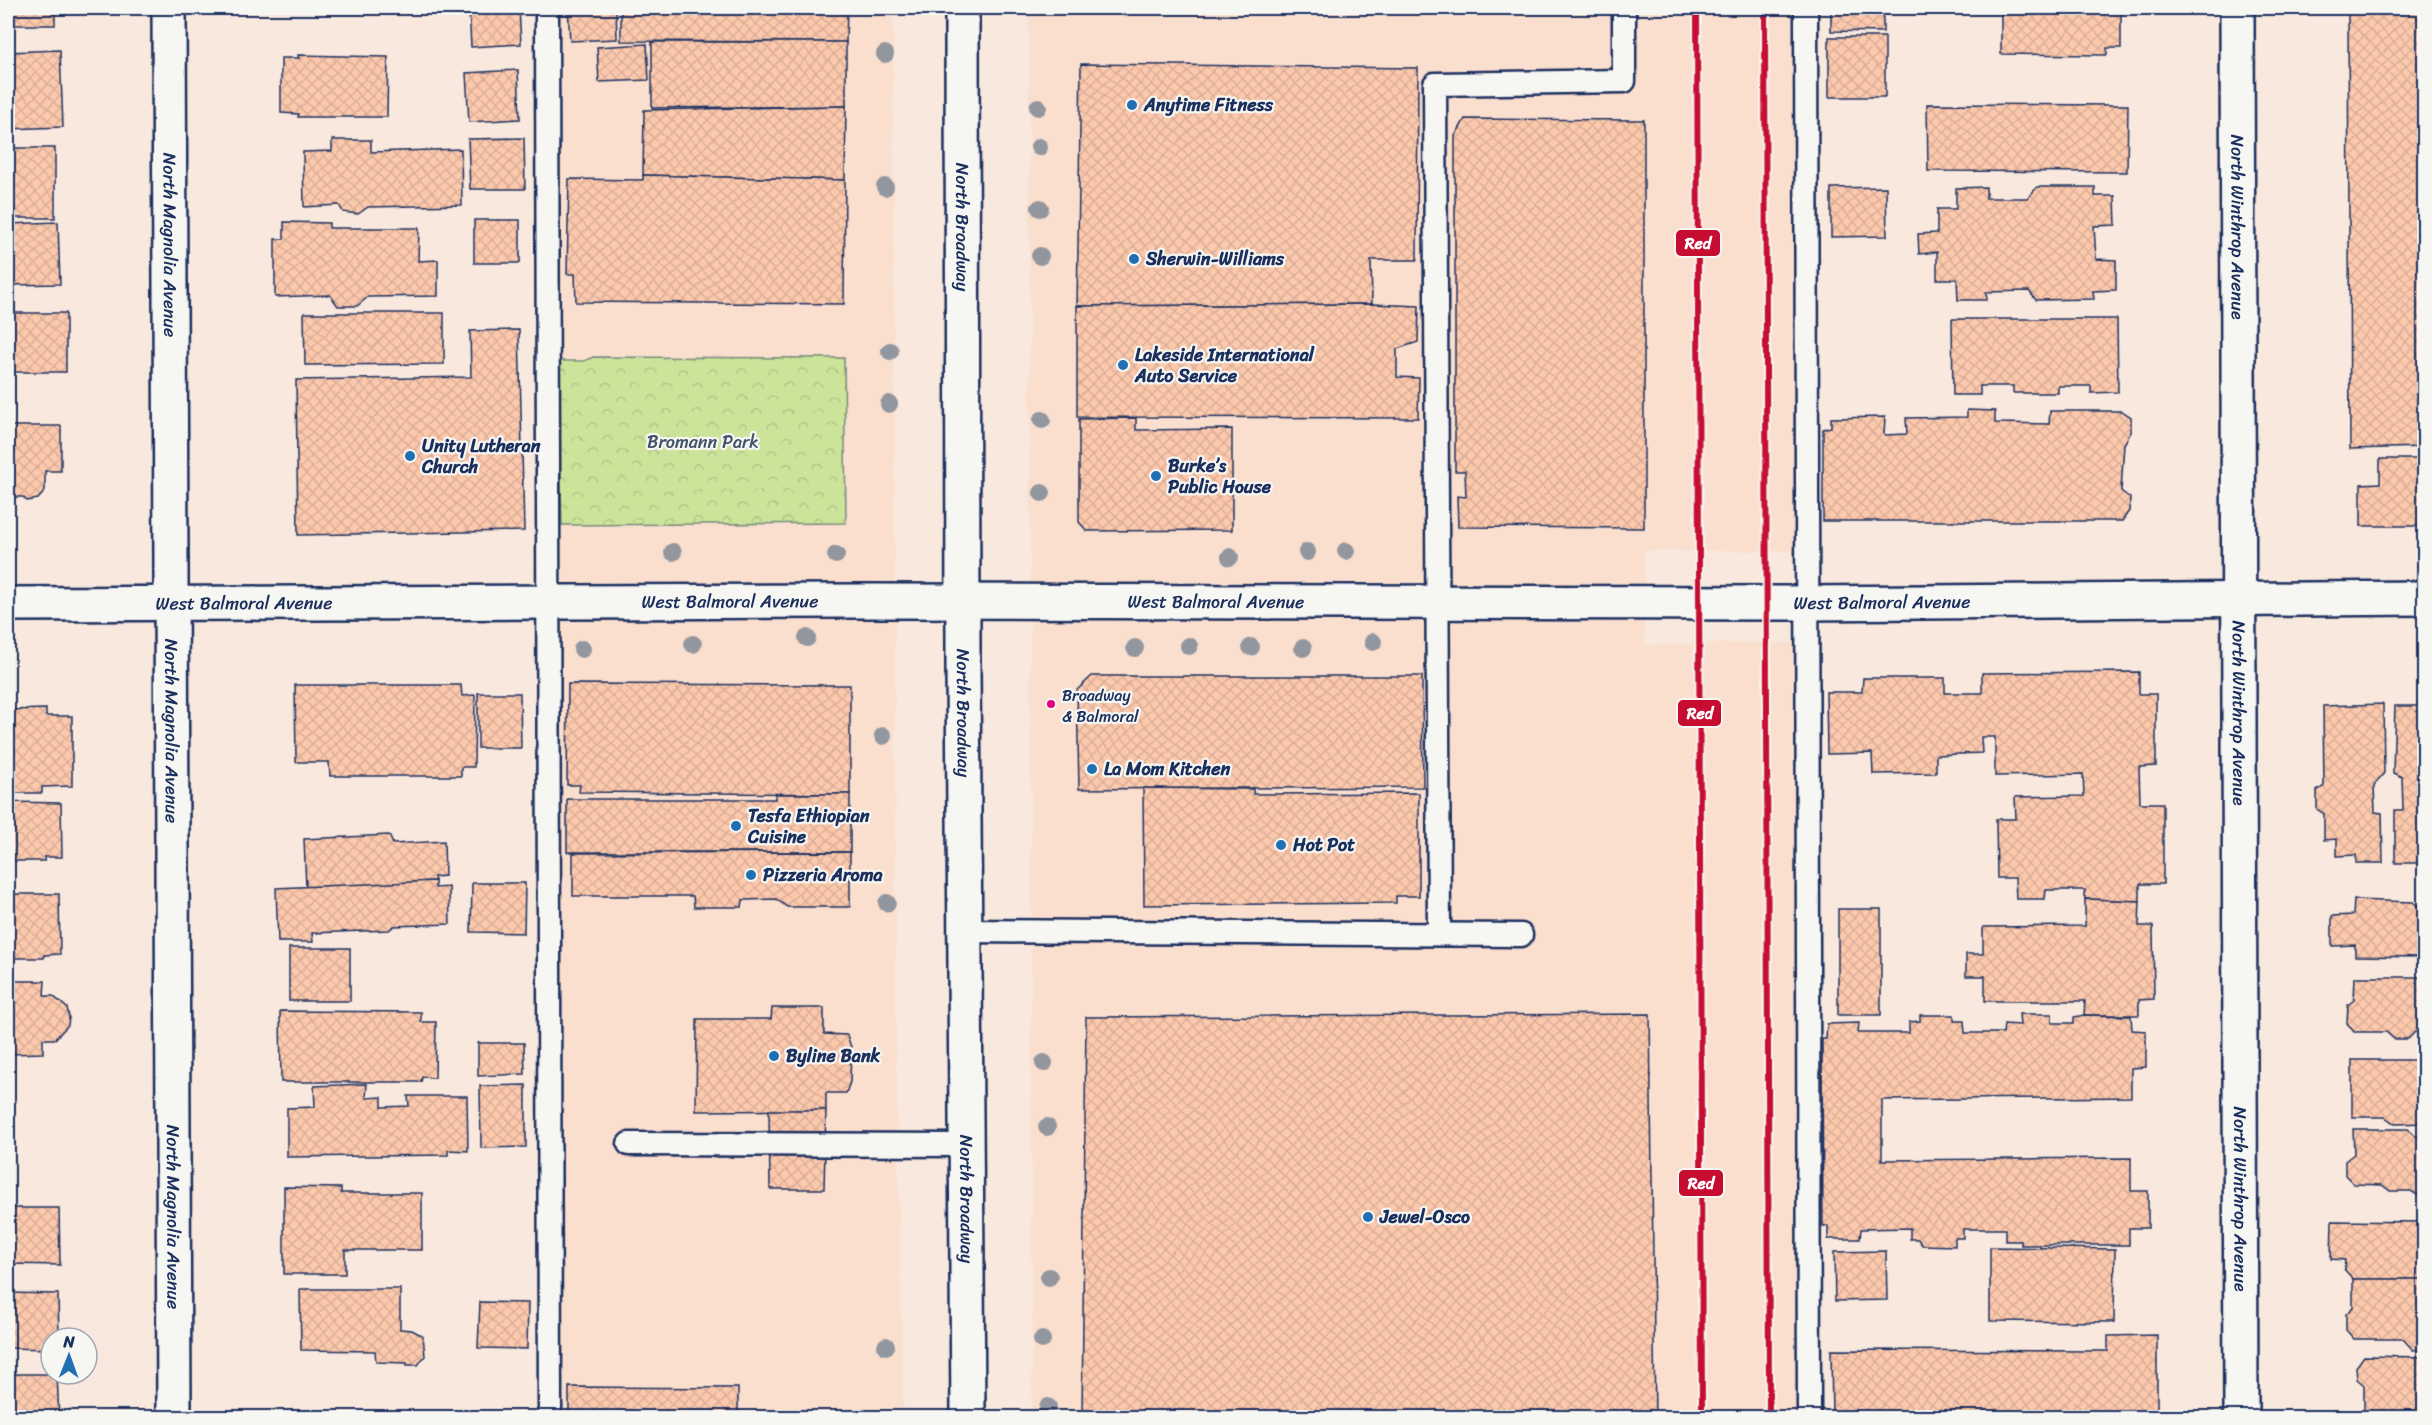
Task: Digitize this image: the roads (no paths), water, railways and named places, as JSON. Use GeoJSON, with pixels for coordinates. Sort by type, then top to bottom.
{"type":"FeatureCollection","features":[{"type":"Feature","properties":{"kind":"street","name":"North Magnolia Avenue"},"geometry":{"type":"LineString","coordinates":[[169,8],[174,1418]]}},
{"type":"Feature","properties":{"kind":"street","name":"North Broadway"},"geometry":{"type":"LineString","coordinates":[[962,8],[968,1418]]}},
{"type":"Feature","properties":{"kind":"street","name":"North Winthrop Avenue"},"geometry":{"type":"LineString","coordinates":[[2237,8],[2241,1418]]}},
{"type":"Feature","properties":{"kind":"street","name":"West Balmoral Avenue"},"geometry":{"type":"LineString","coordinates":[[8,604],[963,601],[1808,603],[2424,598]]}},
{"type":"Feature","properties":{"kind":"lane"},"geometry":{"type":"LineString","coordinates":[[547,8],[550,1418]]}},
{"type":"Feature","properties":{"kind":"lane"},"geometry":{"type":"LineString","coordinates":[[1439,934],[1436,84],[1624,81],[1624,8]]}},
{"type":"Feature","properties":{"kind":"lane"},"geometry":{"type":"LineString","coordinates":[[1806,8],[1809,1418]]}},
{"type":"Feature","properties":{"kind":"lane"},"geometry":{"type":"LineString","coordinates":[[965,931],[1521,935]]}},
{"type":"Feature","properties":{"kind":"lane"},"geometry":{"type":"LineString","coordinates":[[629,1143],[966,1145]]}},
{"type":"Feature","properties":{"kind":"place","name":"Anytime Fitness"},"geometry":{"type":"Point","coordinates":[1132,105]}},
{"type":"Feature","properties":{"kind":"place","name":"Sherwin-Williams"},"geometry":{"type":"Point","coordinates":[1134,259]}},
{"type":"Feature","properties":{"kind":"place","name":"Lakeside International Auto Service"},"geometry":{"type":"Point","coordinates":[1123,365]}},
{"type":"Feature","properties":{"kind":"place","name":"Unity Lutheran Church"},"geometry":{"type":"Point","coordinates":[410,456]}},
{"type":"Feature","properties":{"kind":"place","name":"Burke’s Public House"},"geometry":{"type":"Point","coordinates":[1156,476]}},
{"type":"Feature","properties":{"kind":"place","name":"Broadway & Balmoral"},"geometry":{"type":"Point","coordinates":[1051,704]}},
{"type":"Feature","properties":{"kind":"place","name":"La Mom Kitchen"},"geometry":{"type":"Point","coordinates":[1092,769]}},
{"type":"Feature","properties":{"kind":"place","name":"Tesfa Ethiopian Cuisine"},"geometry":{"type":"Point","coordinates":[736,826]}},
{"type":"Feature","properties":{"kind":"place","name":"Hot Pot"},"geometry":{"type":"Point","coordinates":[1281,845]}},
{"type":"Feature","properties":{"kind":"place","name":"Pizzeria Aroma"},"geometry":{"type":"Point","coordinates":[751,875]}},
{"type":"Feature","properties":{"kind":"place","name":"Byline Bank"},"geometry":{"type":"Point","coordinates":[774,1056]}},
{"type":"Feature","properties":{"kind":"place","name":"Jewel-Osco"},"geometry":{"type":"Point","coordinates":[1368,1217]}},
{"type":"Feature","properties":{"kind":"park label","name":"Bromann Park"},"geometry":{"type":"Point","coordinates":[703,442]}}]}
